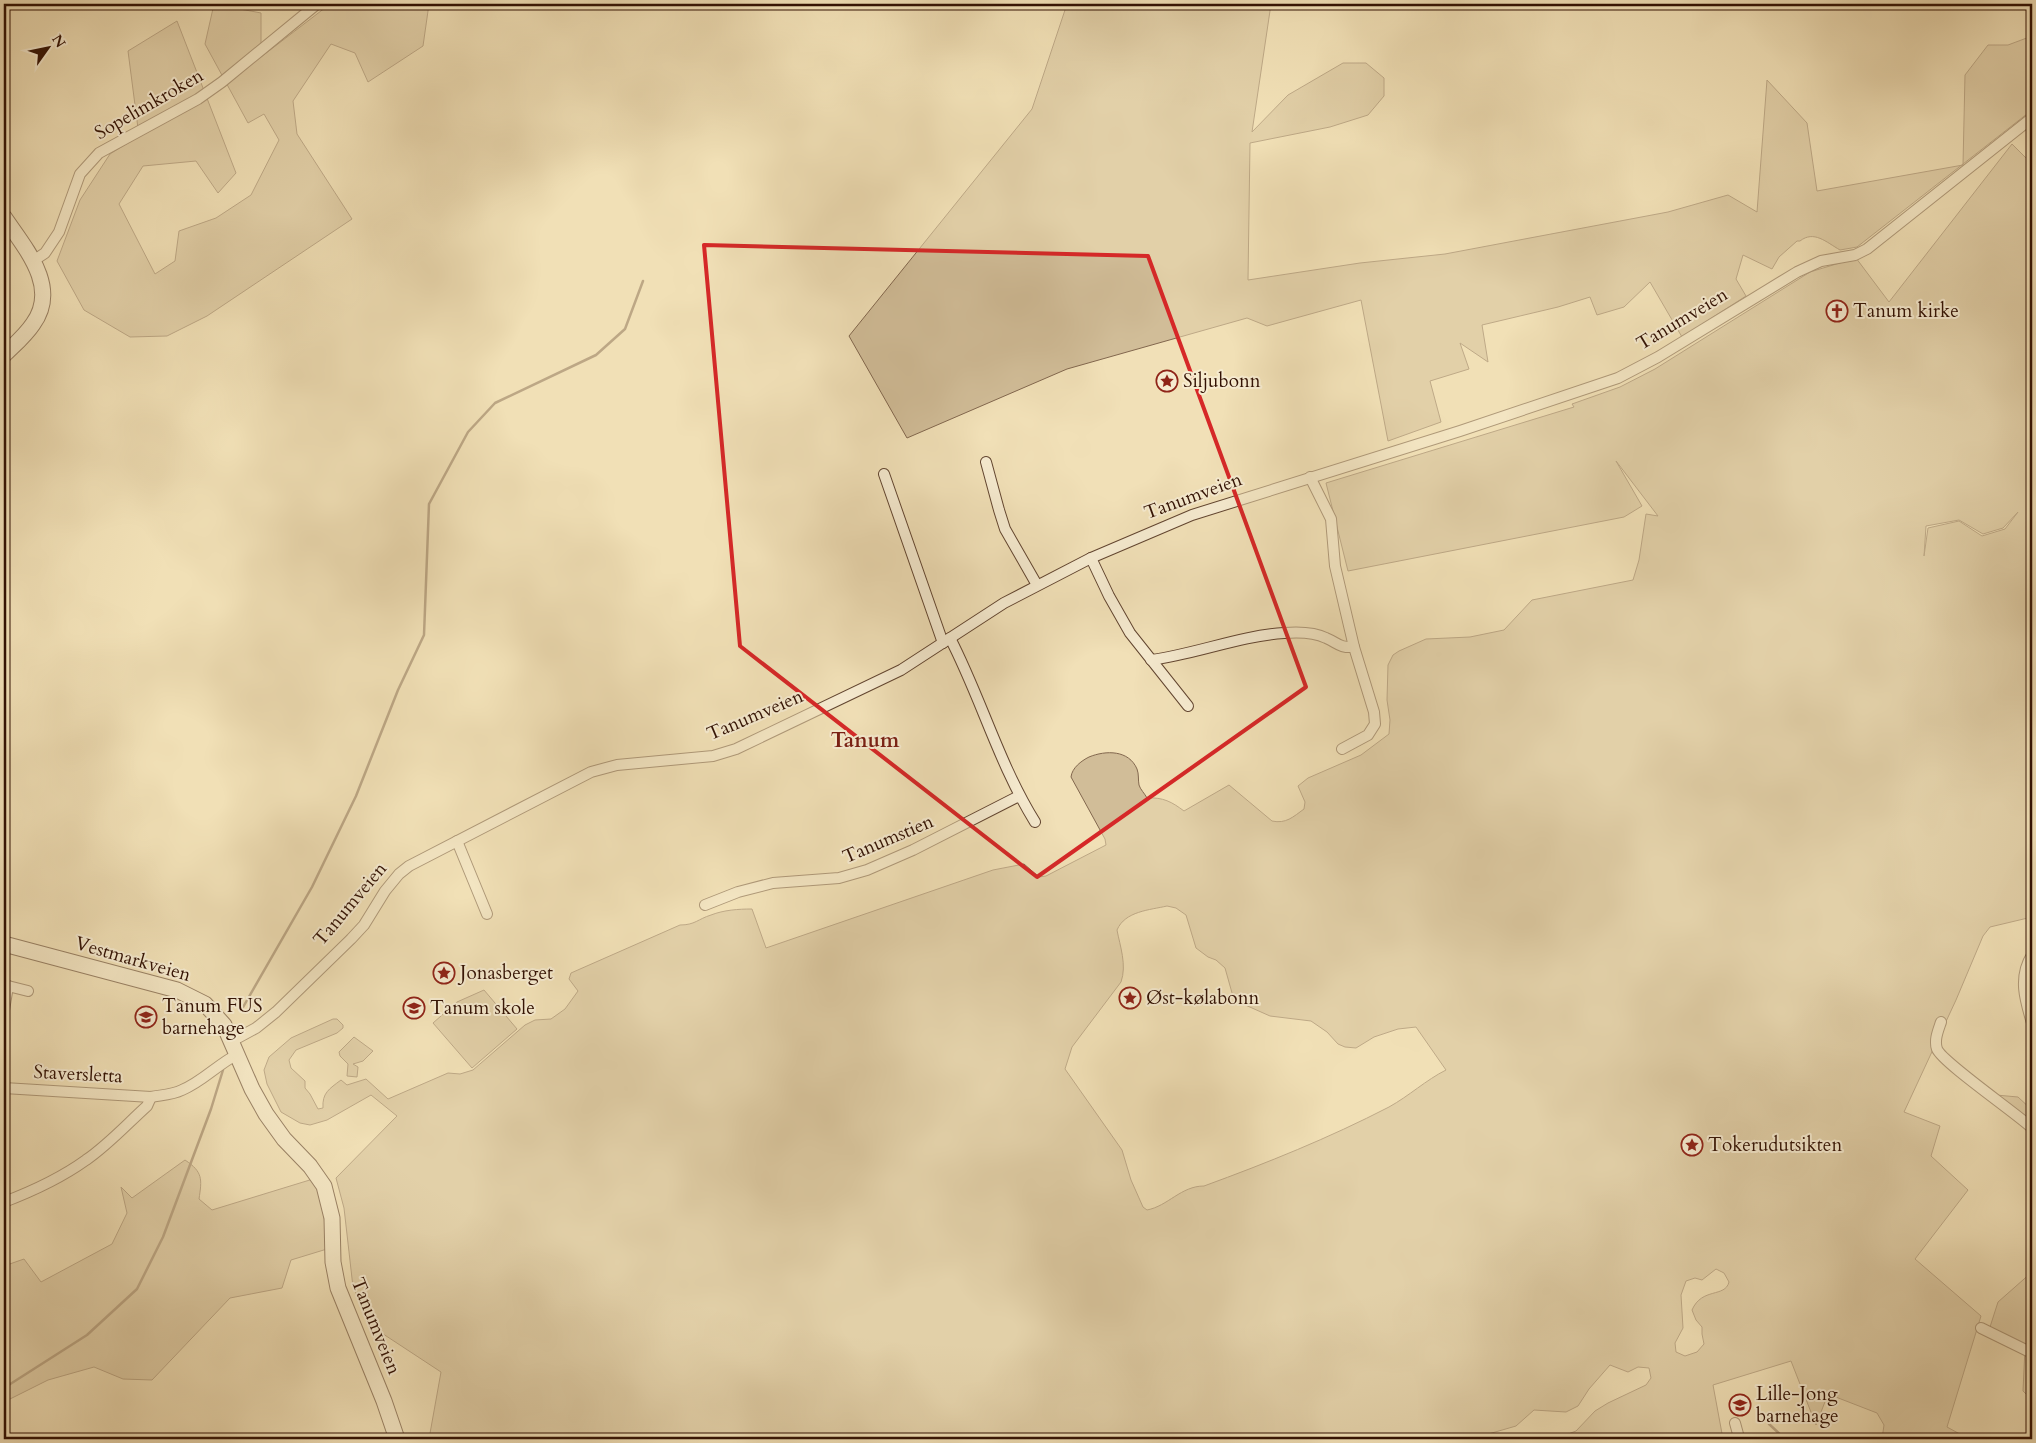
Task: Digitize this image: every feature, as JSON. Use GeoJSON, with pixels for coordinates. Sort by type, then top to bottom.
{"type":"FeatureCollection","features":[{"type":"Feature","properties":{"kind":"main road"},"geometry":{"type":"LineString","coordinates":[[4,217],[33,260],[43,289],[40,313],[24,335],[4,355]]}},
{"type":"Feature","properties":{"kind":"main road","name":"Vestmarkveien"},"geometry":{"type":"LineString","coordinates":[[4,944],[129,976],[184,993],[205,1004],[217,1016],[235,1047]]}},
{"type":"Feature","properties":{"kind":"main road","name":"Tanumveien"},"geometry":{"type":"LineString","coordinates":[[235,1047],[252,1089],[266,1114],[284,1138],[310,1166],[324,1186],[332,1218],[333,1262],[338,1288],[384,1401],[397,1439]]}},
{"type":"Feature","properties":{"kind":"street","name":"Sopelimkroken"},"geometry":{"type":"LineString","coordinates":[[33,260],[45,253],[59,232],[80,174],[99,153],[198,99],[222,82],[317,4]]}},
{"type":"Feature","properties":{"kind":"street","name":"Tanumveien"},"geometry":{"type":"LineString","coordinates":[[235,1047],[276,1012],[351,939],[399,874],[426,855],[591,772],[617,765],[713,756],[736,749],[892,675],[982,616],[1037,585],[1091,558],[1192,515],[1460,431],[1588,389],[1631,372],[1797,272],[1821,262],[1855,255],[1867,249],[2032,118]]}},
{"type":"Feature","properties":{"kind":"street"},"geometry":{"type":"LineString","coordinates":[[986,462],[1005,528],[1037,585]]}},
{"type":"Feature","properties":{"kind":"street"},"geometry":{"type":"LineString","coordinates":[[884,474],[947,640],[963,663],[991,734],[1019,796],[1035,822]]}},
{"type":"Feature","properties":{"kind":"street"},"geometry":{"type":"LineString","coordinates":[[1310,477],[1331,519],[1335,566],[1354,648],[1376,724],[1368,735],[1342,749]]}},
{"type":"Feature","properties":{"kind":"street"},"geometry":{"type":"LineString","coordinates":[[1091,558],[1109,596],[1130,633],[1188,706]]}},
{"type":"Feature","properties":{"kind":"street"},"geometry":{"type":"LineString","coordinates":[[1151,660],[1246,638],[1285,633],[1308,633],[1326,638],[1338,646],[1354,648]]}},
{"type":"Feature","properties":{"kind":"street","name":"Tanumstien"},"geometry":{"type":"LineString","coordinates":[[705,905],[738,892],[773,883],[839,878],[867,870],[913,850],[1019,796]]}},
{"type":"Feature","properties":{"kind":"street"},"geometry":{"type":"LineString","coordinates":[[457,841],[487,914]]}},
{"type":"Feature","properties":{"kind":"street"},"geometry":{"type":"LineString","coordinates":[[2032,955],[2024,973],[2023,986],[2032,1023]]}},
{"type":"Feature","properties":{"kind":"street"},"geometry":{"type":"LineString","coordinates":[[4,1010],[6,986],[28,991]]}},
{"type":"Feature","properties":{"kind":"street"},"geometry":{"type":"LineString","coordinates":[[1941,1022],[1937,1034],[1938,1051],[1950,1064],[2018,1115],[2032,1128]]}},
{"type":"Feature","properties":{"kind":"street","name":"Staversletta"},"geometry":{"type":"LineString","coordinates":[[4,1088],[151,1097],[181,1091],[220,1064],[235,1047]]}},
{"type":"Feature","properties":{"kind":"street"},"geometry":{"type":"LineString","coordinates":[[4,1202],[64,1175],[88,1159],[147,1106],[151,1097]]}},
{"type":"Feature","properties":{"kind":"street"},"geometry":{"type":"LineString","coordinates":[[1981,1328],[2032,1353]]}},
{"type":"Feature","properties":{"kind":"street"},"geometry":{"type":"LineString","coordinates":[[1735,1423],[1738,1434],[1736,1439]]}},
{"type":"Feature","properties":{"kind":"highlighted area"},"geometry":{"type":"Polygon","coordinates":[[[704,245],[1148,256],[1306,687],[1037,877],[740,646],[704,245]]]}},
{"type":"Feature","properties":{"kind":"shaded area"},"geometry":{"type":"Polygon","coordinates":[[[214,4],[261,13],[261,57],[330,4],[429,4],[423,46],[368,82],[355,53],[331,44],[293,101],[297,134],[352,219],[207,316],[167,336],[130,337],[84,310],[57,261],[80,200],[110,154],[139,136],[128,51],[177,21],[236,173],[218,193],[196,161],[143,166],[119,204],[155,274],[175,261],[179,231],[216,218],[251,195],[279,140],[264,114],[248,123],[205,44],[214,4]]]}},
{"type":"Feature","properties":{"kind":"shaded area"},"geometry":{"type":"Polygon","coordinates":[[[1067,4],[1271,4],[1252,132],[1288,95],[1343,63],[1366,63],[1384,78],[1384,96],[1368,115],[1330,127],[1250,143],[1248,280],[1360,263],[1445,254],[1668,212],[1728,195],[1757,212],[1767,80],[1807,123],[1817,191],[1961,165],[1857,247],[1840,250],[1820,238],[1805,238],[1797,241],[1779,257],[1772,269],[1743,255],[1736,279],[1746,296],[1682,337],[1650,282],[1624,307],[1597,315],[1590,297],[1558,307],[1482,325],[1488,362],[1460,343],[1469,369],[1430,381],[1441,422],[1388,441],[1361,300],[1267,326],[1247,318],[1067,369],[907,438],[849,336],[1032,109],[1067,4]]]}},
{"type":"Feature","properties":{"kind":"shaded area"},"geometry":{"type":"Polygon","coordinates":[[[2032,36],[2032,110],[1963,164],[1965,75],[1988,45],[2008,45],[2032,36]]]}},
{"type":"Feature","properties":{"kind":"shaded area"},"geometry":{"type":"Polygon","coordinates":[[[2012,144],[2032,164],[2032,326],[2027,343],[2032,349],[2032,917],[1990,927],[1983,936],[1956,1000],[1904,1112],[1940,1126],[1931,1156],[1968,1190],[1915,1259],[1981,1316],[1947,1427],[1969,1439],[1882,1439],[1884,1425],[1877,1413],[1828,1394],[1816,1425],[1791,1361],[1713,1385],[1723,1439],[1555,1439],[1576,1431],[1595,1411],[1646,1385],[1651,1378],[1649,1368],[1638,1367],[1628,1372],[1610,1365],[1589,1389],[1578,1406],[1566,1412],[1534,1410],[1516,1426],[1471,1439],[429,1439],[441,1372],[371,1326],[353,1287],[344,1208],[336,1178],[397,1116],[371,1095],[327,1120],[310,1125],[300,1123],[281,1112],[267,1084],[264,1070],[269,1057],[291,1038],[333,1019],[337,1019],[343,1025],[343,1028],[337,1033],[296,1050],[289,1060],[291,1068],[305,1081],[305,1088],[318,1109],[323,1108],[327,1092],[341,1080],[347,1085],[366,1079],[388,1099],[448,1073],[460,1074],[473,1070],[525,1025],[535,1020],[551,1019],[565,1009],[578,991],[569,979],[571,973],[680,925],[693,923],[721,912],[752,909],[766,948],[993,870],[1024,864],[1039,877],[1046,876],[1106,845],[1105,839],[1071,777],[1077,765],[1089,757],[1103,753],[1116,753],[1129,758],[1137,769],[1140,788],[1147,798],[1158,798],[1167,801],[1184,811],[1229,785],[1272,821],[1281,822],[1289,819],[1304,809],[1305,802],[1298,786],[1308,778],[1361,755],[1389,734],[1390,720],[1387,700],[1388,665],[1393,655],[1426,639],[1470,637],[1504,630],[1532,600],[1633,580],[1639,560],[1646,514],[1658,516],[1616,461],[1642,506],[1624,517],[1348,571],[1326,483],[1574,407],[1572,404],[1620,387],[1655,369],[1810,272],[1856,258],[1889,302],[2012,144]],[[2018,512],[2003,528],[1983,534],[1959,520],[1926,526],[1924,556],[1928,528],[1959,521],[1982,536],[2005,529],[2018,512]],[[1167,906],[1146,910],[1126,919],[1117,930],[1123,962],[1121,982],[1072,1047],[1065,1069],[1122,1150],[1131,1180],[1143,1207],[1147,1210],[1162,1205],[1188,1189],[1204,1186],[1298,1150],[1344,1129],[1389,1107],[1446,1070],[1416,1027],[1398,1029],[1374,1037],[1356,1048],[1345,1047],[1338,1044],[1327,1032],[1311,1021],[1270,1016],[1234,1000],[1225,968],[1196,948],[1186,915],[1176,908],[1167,906]],[[1716,1269],[1702,1280],[1695,1278],[1686,1281],[1681,1295],[1683,1328],[1675,1343],[1676,1352],[1685,1356],[1697,1352],[1704,1344],[1702,1327],[1696,1320],[1692,1310],[1696,1303],[1707,1295],[1723,1290],[1729,1282],[1724,1273],[1716,1269]]]}},
{"type":"Feature","properties":{"kind":"shaded area"},"geometry":{"type":"Polygon","coordinates":[[[484,990],[517,1029],[472,1068],[433,1023],[457,1002],[484,990]]]}},
{"type":"Feature","properties":{"kind":"shaded area"},"geometry":{"type":"Polygon","coordinates":[[[354,1037],[373,1051],[363,1061],[353,1064],[358,1067],[357,1077],[347,1076],[348,1064],[340,1056],[339,1052],[354,1037]]]}},
{"type":"Feature","properties":{"kind":"shaded area"},"geometry":{"type":"Polygon","coordinates":[[[1996,1095],[2018,1097],[2032,1110],[2032,1127],[1996,1095]]]}},
{"type":"Feature","properties":{"kind":"shaded area"},"geometry":{"type":"Polygon","coordinates":[[[185,1160],[195,1168],[200,1176],[199,1199],[212,1210],[313,1179],[322,1204],[327,1249],[291,1260],[282,1288],[230,1298],[152,1380],[123,1379],[94,1367],[48,1380],[4,1402],[4,1266],[24,1259],[41,1282],[112,1244],[127,1213],[121,1187],[132,1198],[185,1160]]]}},
{"type":"Feature","properties":{"kind":"shaded area"},"geometry":{"type":"Polygon","coordinates":[[[2032,1272],[2032,1400],[2023,1391],[2025,1348],[1990,1327],[1998,1302],[2032,1272]]]}},
{"type":"Feature","properties":{"kind":"waterway"},"geometry":{"type":"LineString","coordinates":[[242,1009],[312,887],[356,796],[398,690],[424,635],[429,504],[468,432],[495,403],[596,355],[625,329],[643,281]]}},
{"type":"Feature","properties":{"kind":"waterway"},"geometry":{"type":"LineString","coordinates":[[4,1388],[87,1335],[137,1289],[163,1237],[211,1109],[223,1070]]}},
{"type":"Feature","properties":{"kind":"waterway"},"geometry":{"type":"LineString","coordinates":[[1769,1424],[1785,1439]]}},
{"type":"Feature","properties":{"kind":"place","name":"Tanum kirke"},"geometry":{"type":"Point","coordinates":[1837,311]}},
{"type":"Feature","properties":{"kind":"place","name":"Siljubonn"},"geometry":{"type":"Point","coordinates":[1167,381]}},
{"type":"Feature","properties":{"kind":"place","name":"Jonasberget"},"geometry":{"type":"Point","coordinates":[444,973]}},
{"type":"Feature","properties":{"kind":"place","name":"Øst-kølabonn"},"geometry":{"type":"Point","coordinates":[1130,998]}},
{"type":"Feature","properties":{"kind":"place","name":"Tanum skole"},"geometry":{"type":"Point","coordinates":[414,1008]}},
{"type":"Feature","properties":{"kind":"place","name":"Tanum FUS barnehage"},"geometry":{"type":"Point","coordinates":[146,1017]}},
{"type":"Feature","properties":{"kind":"place","name":"Tokerudutsikten"},"geometry":{"type":"Point","coordinates":[1692,1145]}},
{"type":"Feature","properties":{"kind":"place","name":"Lille-Jong barnehage"},"geometry":{"type":"Point","coordinates":[1740,1405]}},
{"type":"Feature","properties":{"kind":"district","name":"Tanum"},"geometry":{"type":"Point","coordinates":[865,740]}}]}
